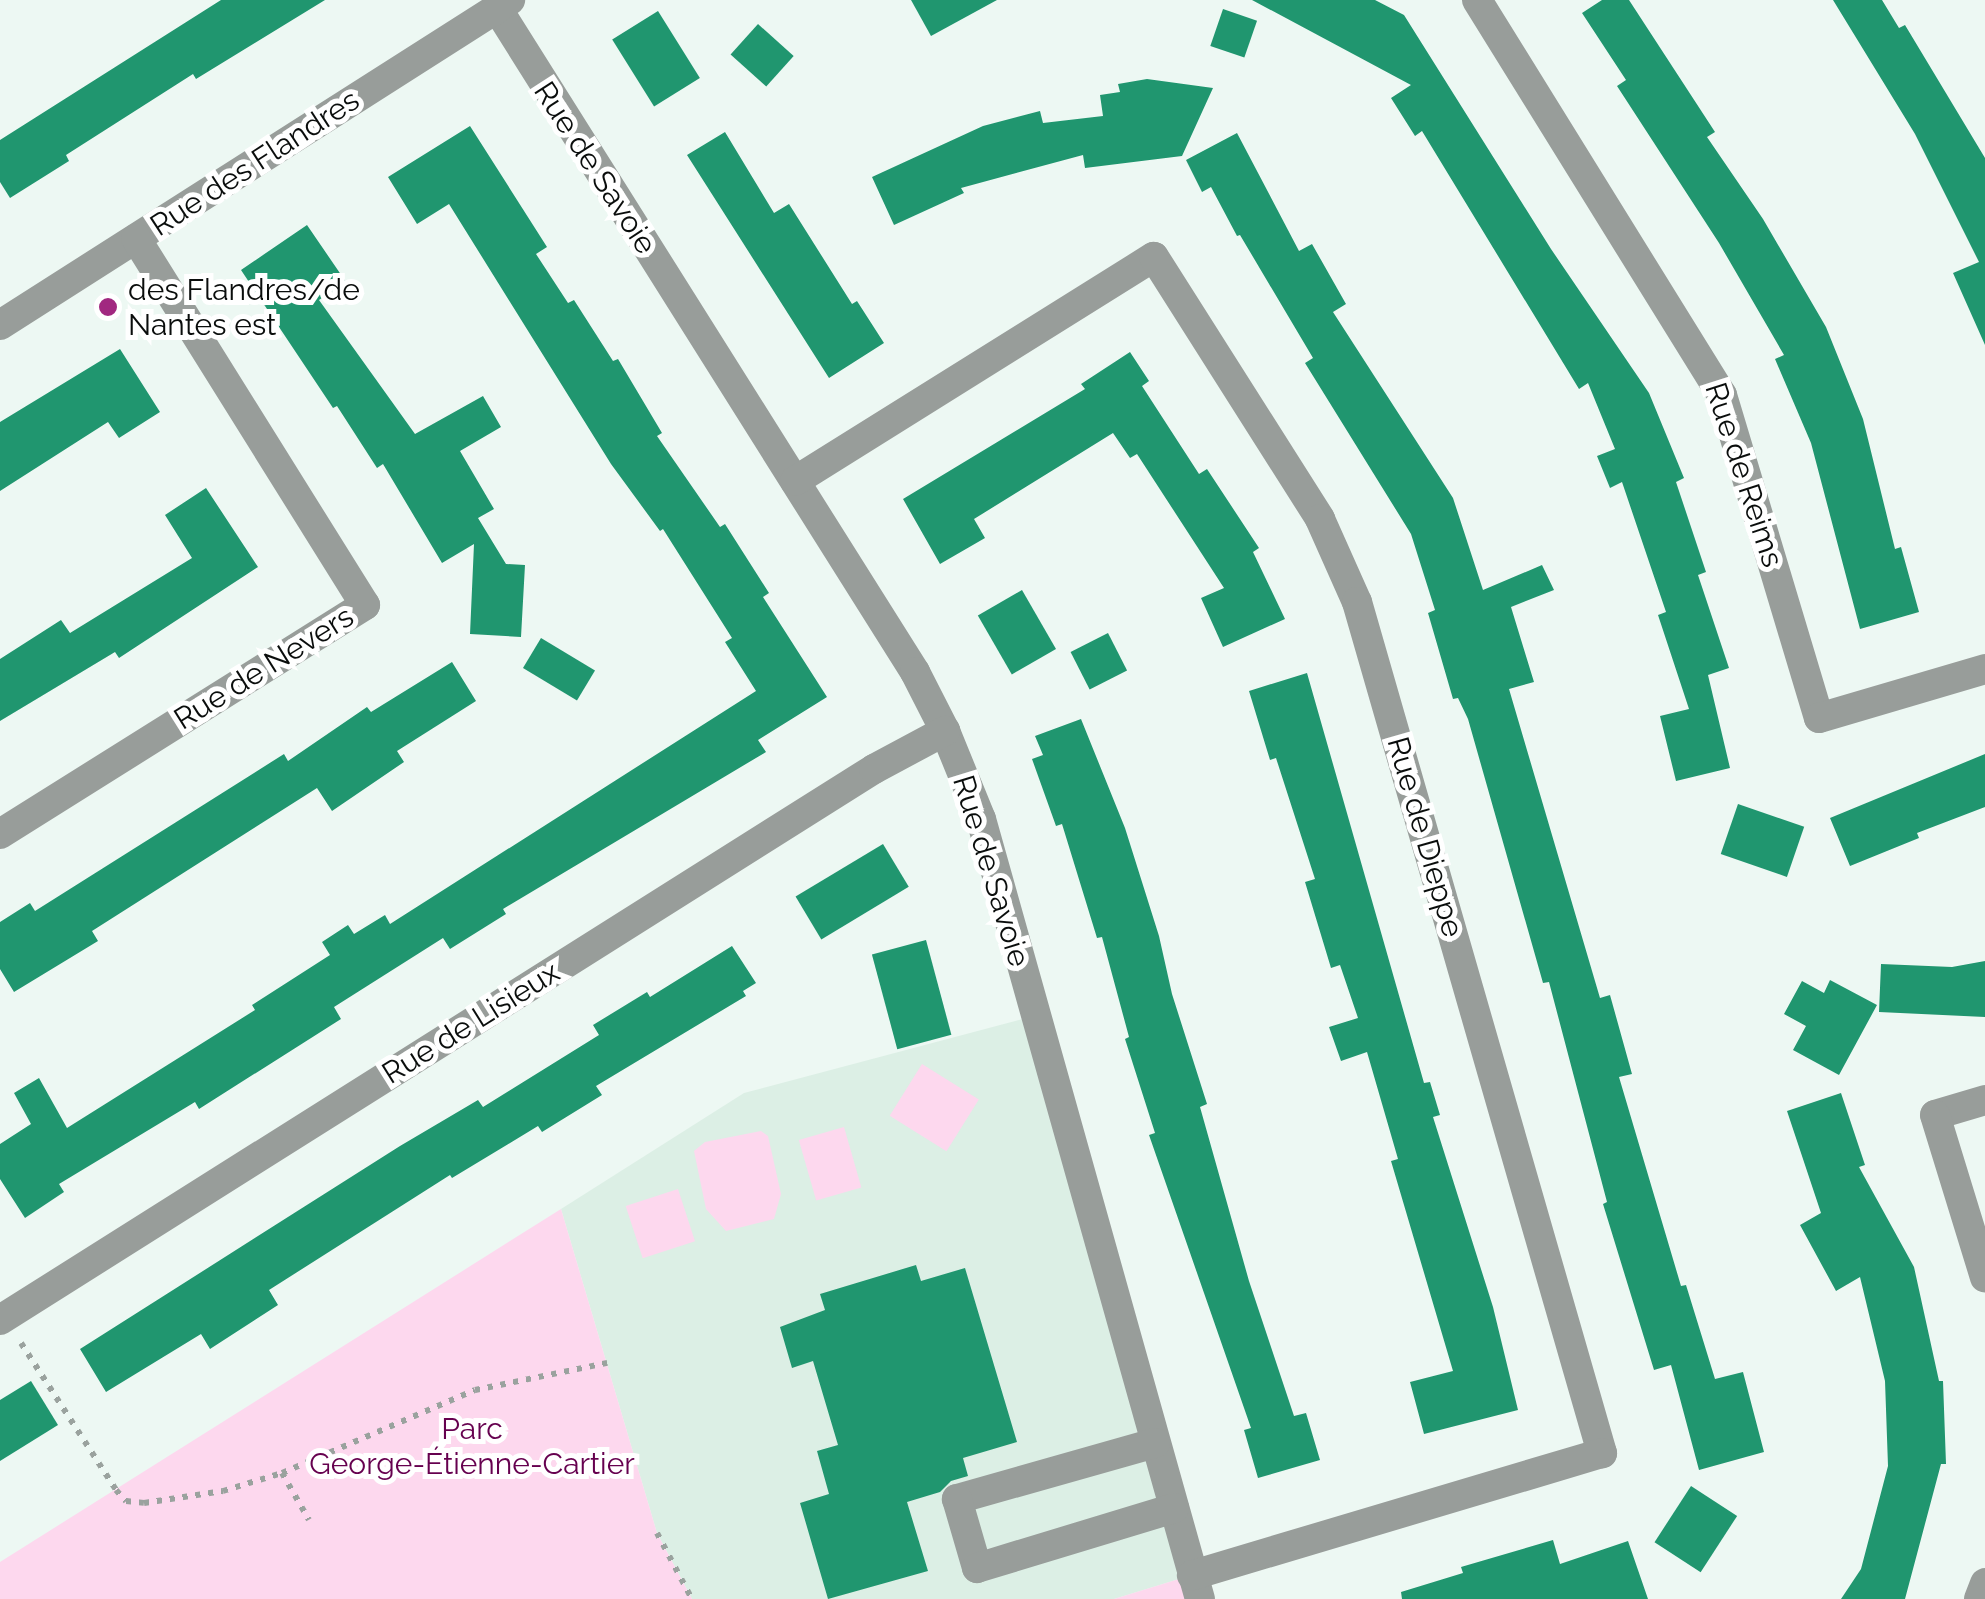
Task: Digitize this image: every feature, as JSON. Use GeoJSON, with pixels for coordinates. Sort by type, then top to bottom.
{"type":"FeatureCollection","features":[{"type":"Feature","properties":{"kind":"street","name":"Rue de Reims"},"geometry":{"type":"LineString","coordinates":[[1476,0],[1722,395],[1819,718],[1985,669]]}},
{"type":"Feature","properties":{"kind":"street","name":"Rue des Flandres"},"geometry":{"type":"LineString","coordinates":[[0,325],[504,4]]}},
{"type":"Feature","properties":{"kind":"street","name":"Rue de Savoie"},"geometry":{"type":"LineString","coordinates":[[504,4],[915,672],[945,731],[981,820],[1196,1587]]}},
{"type":"Feature","properties":{"kind":"street","name":"Rue de Nevers"},"geometry":{"type":"LineString","coordinates":[[0,834],[365,604],[136,239]]}},
{"type":"Feature","properties":{"kind":"street","name":"Rue de Dieppe"},"geometry":{"type":"LineString","coordinates":[[795,481],[1154,257],[1320,520],[1356,602],[1602,1453],[1196,1587]]}},
{"type":"Feature","properties":{"kind":"street","name":"Rue de Lisieux"},"geometry":{"type":"LineString","coordinates":[[1,1315],[874,769],[945,731]]}},
{"type":"Feature","properties":{"kind":"street"},"geometry":{"type":"LineString","coordinates":[[1985,1100],[1936,1115],[1985,1278]]}},
{"type":"Feature","properties":{"kind":"street"},"geometry":{"type":"LineString","coordinates":[[1155,1443],[957,1500],[977,1568],[1174,1508]]}},
{"type":"Feature","properties":{"kind":"street"},"geometry":{"type":"LineString","coordinates":[[1979,1599],[1985,1583]]}},
{"type":"Feature","properties":{"kind":"path"},"geometry":{"type":"LineString","coordinates":[[1,1315],[126,1502],[179,1500],[282,1473],[475,1390],[607,1363]]}},
{"type":"Feature","properties":{"kind":"path"},"geometry":{"type":"LineString","coordinates":[[282,1473],[310,1520]]}},
{"type":"Feature","properties":{"kind":"path"},"geometry":{"type":"LineString","coordinates":[[657,1534],[692,1599]]}},
{"type":"Feature","properties":{"kind":"shaded area"},"geometry":{"type":"Polygon","coordinates":[[[1034,1016],[1192,1575],[1114,1599],[692,1599],[657,1533],[561,1209],[744,1093],[1034,1016]]]}},
{"type":"Feature","properties":{"kind":"green space"},"geometry":{"type":"Polygon","coordinates":[[[922,1064],[979,1100],[946,1151],[890,1116],[922,1064]]]}},
{"type":"Feature","properties":{"kind":"green space"},"geometry":{"type":"Polygon","coordinates":[[[844,1127],[861,1188],[816,1201],[799,1140],[844,1127]]]}},
{"type":"Feature","properties":{"kind":"green space"},"geometry":{"type":"Polygon","coordinates":[[[761,1131],[768,1136],[781,1194],[774,1219],[726,1231],[706,1209],[694,1151],[705,1142],[761,1131]]]}},
{"type":"Feature","properties":{"kind":"green space"},"geometry":{"type":"Polygon","coordinates":[[[678,1189],[695,1241],[643,1258],[626,1206],[678,1189]]]}},
{"type":"Feature","properties":{"kind":"green space","name":"Parc George-Étienne-Cartier"},"geometry":{"type":"Polygon","coordinates":[[[561,1209],[657,1533],[692,1599],[0,1599],[0,1562],[561,1209]]]}},
{"type":"Feature","properties":{"kind":"green space"},"geometry":{"type":"Polygon","coordinates":[[[1192,1575],[1200,1599],[1114,1599],[1192,1575]]]}},
{"type":"Feature","properties":{"kind":"building"},"geometry":{"type":"Polygon","coordinates":[[[221,0],[325,0],[196,79],[193,74],[66,155],[69,161],[10,198],[0,182],[0,140],[221,0]]]}},
{"type":"Feature","properties":{"kind":"building"},"geometry":{"type":"Polygon","coordinates":[[[911,0],[997,0],[931,36],[911,0]]]}},
{"type":"Feature","properties":{"kind":"building"},"geometry":{"type":"Polygon","coordinates":[[[1252,0],[1375,0],[1404,15],[1551,249],[1649,393],[1684,478],[1676,482],[1706,572],[1698,575],[1729,668],[1708,675],[1730,768],[1676,781],[1660,716],[1689,709],[1658,615],[1666,612],[1622,482],[1610,488],[1597,456],[1615,449],[1588,383],[1579,389],[1422,131],[1415,136],[1391,98],[1411,85],[1252,0]]]}},
{"type":"Feature","properties":{"kind":"building"},"geometry":{"type":"Polygon","coordinates":[[[1602,0],[1629,0],[1715,132],[1707,137],[1763,219],[1826,327],[1863,419],[1895,549],[1901,547],[1919,612],[1860,629],[1811,443],[1775,359],[1784,355],[1719,243],[1617,86],[1626,80],[1582,13],[1602,0]]]}},
{"type":"Feature","properties":{"kind":"building"},"geometry":{"type":"Polygon","coordinates":[[[1833,0],[1882,0],[1899,28],[1905,25],[1985,158],[1985,345],[1953,273],[1979,262],[1915,134],[1833,0]]]}},
{"type":"Feature","properties":{"kind":"building"},"geometry":{"type":"Polygon","coordinates":[[[1223,9],[1257,21],[1244,58],[1210,46],[1223,9]]]}},
{"type":"Feature","properties":{"kind":"building"},"geometry":{"type":"Polygon","coordinates":[[[658,11],[700,78],[654,107],[612,40],[658,11]]]}},
{"type":"Feature","properties":{"kind":"building"},"geometry":{"type":"Polygon","coordinates":[[[758,24],[794,56],[766,87],[731,54],[758,24]]]}},
{"type":"Feature","properties":{"kind":"building"},"geometry":{"type":"Polygon","coordinates":[[[1147,79],[1213,88],[1182,156],[1085,168],[1083,155],[961,188],[964,193],[894,225],[872,177],[983,126],[1040,111],[1043,123],[1103,116],[1100,95],[1120,92],[1118,84],[1147,79]]]}},
{"type":"Feature","properties":{"kind":"building"},"geometry":{"type":"Polygon","coordinates":[[[470,126],[547,247],[536,254],[568,303],[574,300],[613,361],[618,359],[662,433],[657,436],[720,527],[725,524],[769,593],[763,597],[827,697],[758,740],[766,752],[503,909],[506,914],[450,949],[443,938],[334,1007],[341,1019],[199,1109],[195,1102],[59,1184],[64,1192],[25,1218],[0,1179],[0,1144],[31,1124],[14,1093],[39,1078],[67,1128],[255,1010],[252,1005],[330,955],[322,942],[348,925],[354,934],[385,915],[390,924],[756,691],[725,642],[732,638],[663,529],[660,531],[611,464],[449,204],[417,224],[388,177],[470,126]]]}},
{"type":"Feature","properties":{"kind":"building"},"geometry":{"type":"Polygon","coordinates":[[[725,132],[774,213],[789,204],[852,304],[857,301],[884,343],[829,378],[687,155],[725,132]]]}},
{"type":"Feature","properties":{"kind":"building"},"geometry":{"type":"Polygon","coordinates":[[[1237,133],[1299,251],[1312,244],[1346,304],[1333,312],[1453,498],[1483,590],[1542,565],[1554,590],[1511,607],[1534,682],[1509,689],[1600,998],[1610,995],[1632,1074],[1619,1077],[1681,1286],[1686,1285],[1715,1379],[1743,1372],[1764,1452],[1699,1470],[1671,1365],[1654,1370],[1603,1204],[1607,1202],[1549,982],[1543,983],[1468,719],[1458,698],[1453,699],[1428,613],[1435,610],[1411,534],[1305,363],[1313,358],[1240,235],[1237,236],[1211,187],[1202,192],[1186,160],[1237,133]]]}},
{"type":"Feature","properties":{"kind":"building"},"geometry":{"type":"Polygon","coordinates":[[[307,225],[346,282],[319,300],[415,434],[483,396],[501,427],[460,451],[494,509],[478,518],[506,564],[525,565],[521,637],[470,634],[474,544],[442,563],[383,464],[377,468],[337,406],[333,408],[241,270],[307,225]]]}},
{"type":"Feature","properties":{"kind":"building"},"geometry":{"type":"Polygon","coordinates":[[[120,349],[160,412],[119,438],[108,422],[0,491],[0,422],[120,349]]]}},
{"type":"Feature","properties":{"kind":"building"},"geometry":{"type":"Polygon","coordinates":[[[1130,352],[1149,381],[1142,386],[1199,474],[1207,469],[1259,548],[1253,552],[1285,619],[1223,647],[1201,598],[1224,588],[1137,454],[1130,458],[1113,433],[974,519],[985,538],[940,564],[903,499],[1085,389],[1081,384],[1130,352]]]}},
{"type":"Feature","properties":{"kind":"building"},"geometry":{"type":"Polygon","coordinates":[[[206,488],[258,567],[119,658],[115,652],[0,721],[0,659],[61,620],[70,633],[192,558],[165,515],[206,488]]]}},
{"type":"Feature","properties":{"kind":"building"},"geometry":{"type":"Polygon","coordinates":[[[1022,590],[1056,649],[1012,674],[978,616],[1022,590]]]}},
{"type":"Feature","properties":{"kind":"building"},"geometry":{"type":"Polygon","coordinates":[[[1108,633],[1127,670],[1090,689],[1071,652],[1108,633]]]}},
{"type":"Feature","properties":{"kind":"building"},"geometry":{"type":"Polygon","coordinates":[[[541,638],[595,670],[577,700],[523,668],[541,638]]]}},
{"type":"Feature","properties":{"kind":"building"},"geometry":{"type":"Polygon","coordinates":[[[452,662],[476,701],[397,751],[404,762],[332,811],[317,788],[92,931],[98,941],[14,992],[0,969],[0,922],[30,903],[35,911],[284,754],[288,761],[367,707],[371,712],[452,662]]]}},
{"type":"Feature","properties":{"kind":"building"},"geometry":{"type":"Polygon","coordinates":[[[1307,673],[1424,1083],[1430,1082],[1440,1115],[1433,1117],[1493,1307],[1518,1410],[1424,1434],[1410,1382],[1453,1371],[1391,1161],[1398,1159],[1367,1052],[1341,1061],[1329,1027],[1358,1018],[1340,965],[1331,968],[1305,882],[1315,879],[1276,758],[1270,760],[1249,691],[1307,673]]]}},
{"type":"Feature","properties":{"kind":"building"},"geometry":{"type":"Polygon","coordinates":[[[1081,719],[1125,828],[1159,936],[1172,994],[1207,1104],[1200,1107],[1249,1281],[1294,1416],[1306,1413],[1320,1460],[1258,1478],[1244,1430],[1251,1428],[1149,1135],[1155,1133],[1125,1039],[1129,1037],[1102,937],[1097,938],[1062,824],[1056,826],[1032,759],[1043,755],[1035,736],[1081,719]]]}},
{"type":"Feature","properties":{"kind":"building"},"geometry":{"type":"Polygon","coordinates":[[[1985,754],[1985,807],[1917,833],[1919,838],[1850,866],[1830,818],[1985,754]]]}},
{"type":"Feature","properties":{"kind":"building"},"geometry":{"type":"Polygon","coordinates":[[[1738,804],[1804,827],[1787,877],[1721,854],[1738,804]]]}},
{"type":"Feature","properties":{"kind":"building"},"geometry":{"type":"Polygon","coordinates":[[[883,844],[909,887],[821,939],[796,897],[883,844]]]}},
{"type":"Feature","properties":{"kind":"building"},"geometry":{"type":"Polygon","coordinates":[[[926,940],[951,1035],[897,1049],[872,954],[926,940]]]}},
{"type":"Feature","properties":{"kind":"building"},"geometry":{"type":"Polygon","coordinates":[[[732,946],[756,983],[743,991],[746,996],[596,1086],[602,1095],[542,1132],[538,1126],[452,1178],[450,1175],[269,1290],[278,1305],[210,1349],[201,1334],[106,1392],[80,1349],[400,1146],[478,1100],[483,1107],[599,1035],[593,1025],[647,992],[650,997],[732,946]]]}},
{"type":"Feature","properties":{"kind":"building"},"geometry":{"type":"Polygon","coordinates":[[[1985,961],[1985,1017],[1879,1012],[1881,964],[1952,967],[1985,961]]]}},
{"type":"Feature","properties":{"kind":"building"},"geometry":{"type":"Polygon","coordinates":[[[1830,980],[1877,1005],[1839,1075],[1793,1050],[1806,1026],[1784,1014],[1802,981],[1824,993],[1830,980]]]}},
{"type":"Feature","properties":{"kind":"building"},"geometry":{"type":"Polygon","coordinates":[[[1841,1093],[1865,1165],[1859,1167],[1914,1267],[1939,1381],[1943,1381],[1946,1464],[1941,1464],[1905,1599],[1841,1599],[1861,1569],[1888,1466],[1885,1381],[1860,1277],[1836,1291],[1800,1225],[1821,1213],[1787,1111],[1841,1093]]]}},
{"type":"Feature","properties":{"kind":"building"},"geometry":{"type":"Polygon","coordinates":[[[916,1265],[921,1281],[965,1268],[1017,1442],[963,1458],[968,1476],[951,1481],[940,1492],[907,1502],[928,1571],[828,1599],[800,1503],[829,1494],[817,1451],[838,1445],[813,1361],[792,1368],[780,1327],[825,1310],[820,1294],[916,1265]]]}},
{"type":"Feature","properties":{"kind":"building"},"geometry":{"type":"Polygon","coordinates":[[[31,1381],[58,1425],[0,1461],[0,1400],[31,1381]]]}},
{"type":"Feature","properties":{"kind":"building"},"geometry":{"type":"Polygon","coordinates":[[[1691,1486],[1737,1516],[1701,1572],[1655,1542],[1691,1486]]]}},
{"type":"Feature","properties":{"kind":"building"},"geometry":{"type":"Polygon","coordinates":[[[1553,1540],[1560,1564],[1628,1541],[1648,1599],[1402,1599],[1401,1592],[1463,1573],[1461,1567],[1553,1540]]]}},
{"type":"Feature","properties":{"kind":"place","name":"des Flandres/de Nantes est"},"geometry":{"type":"Point","coordinates":[108,307]}}]}
